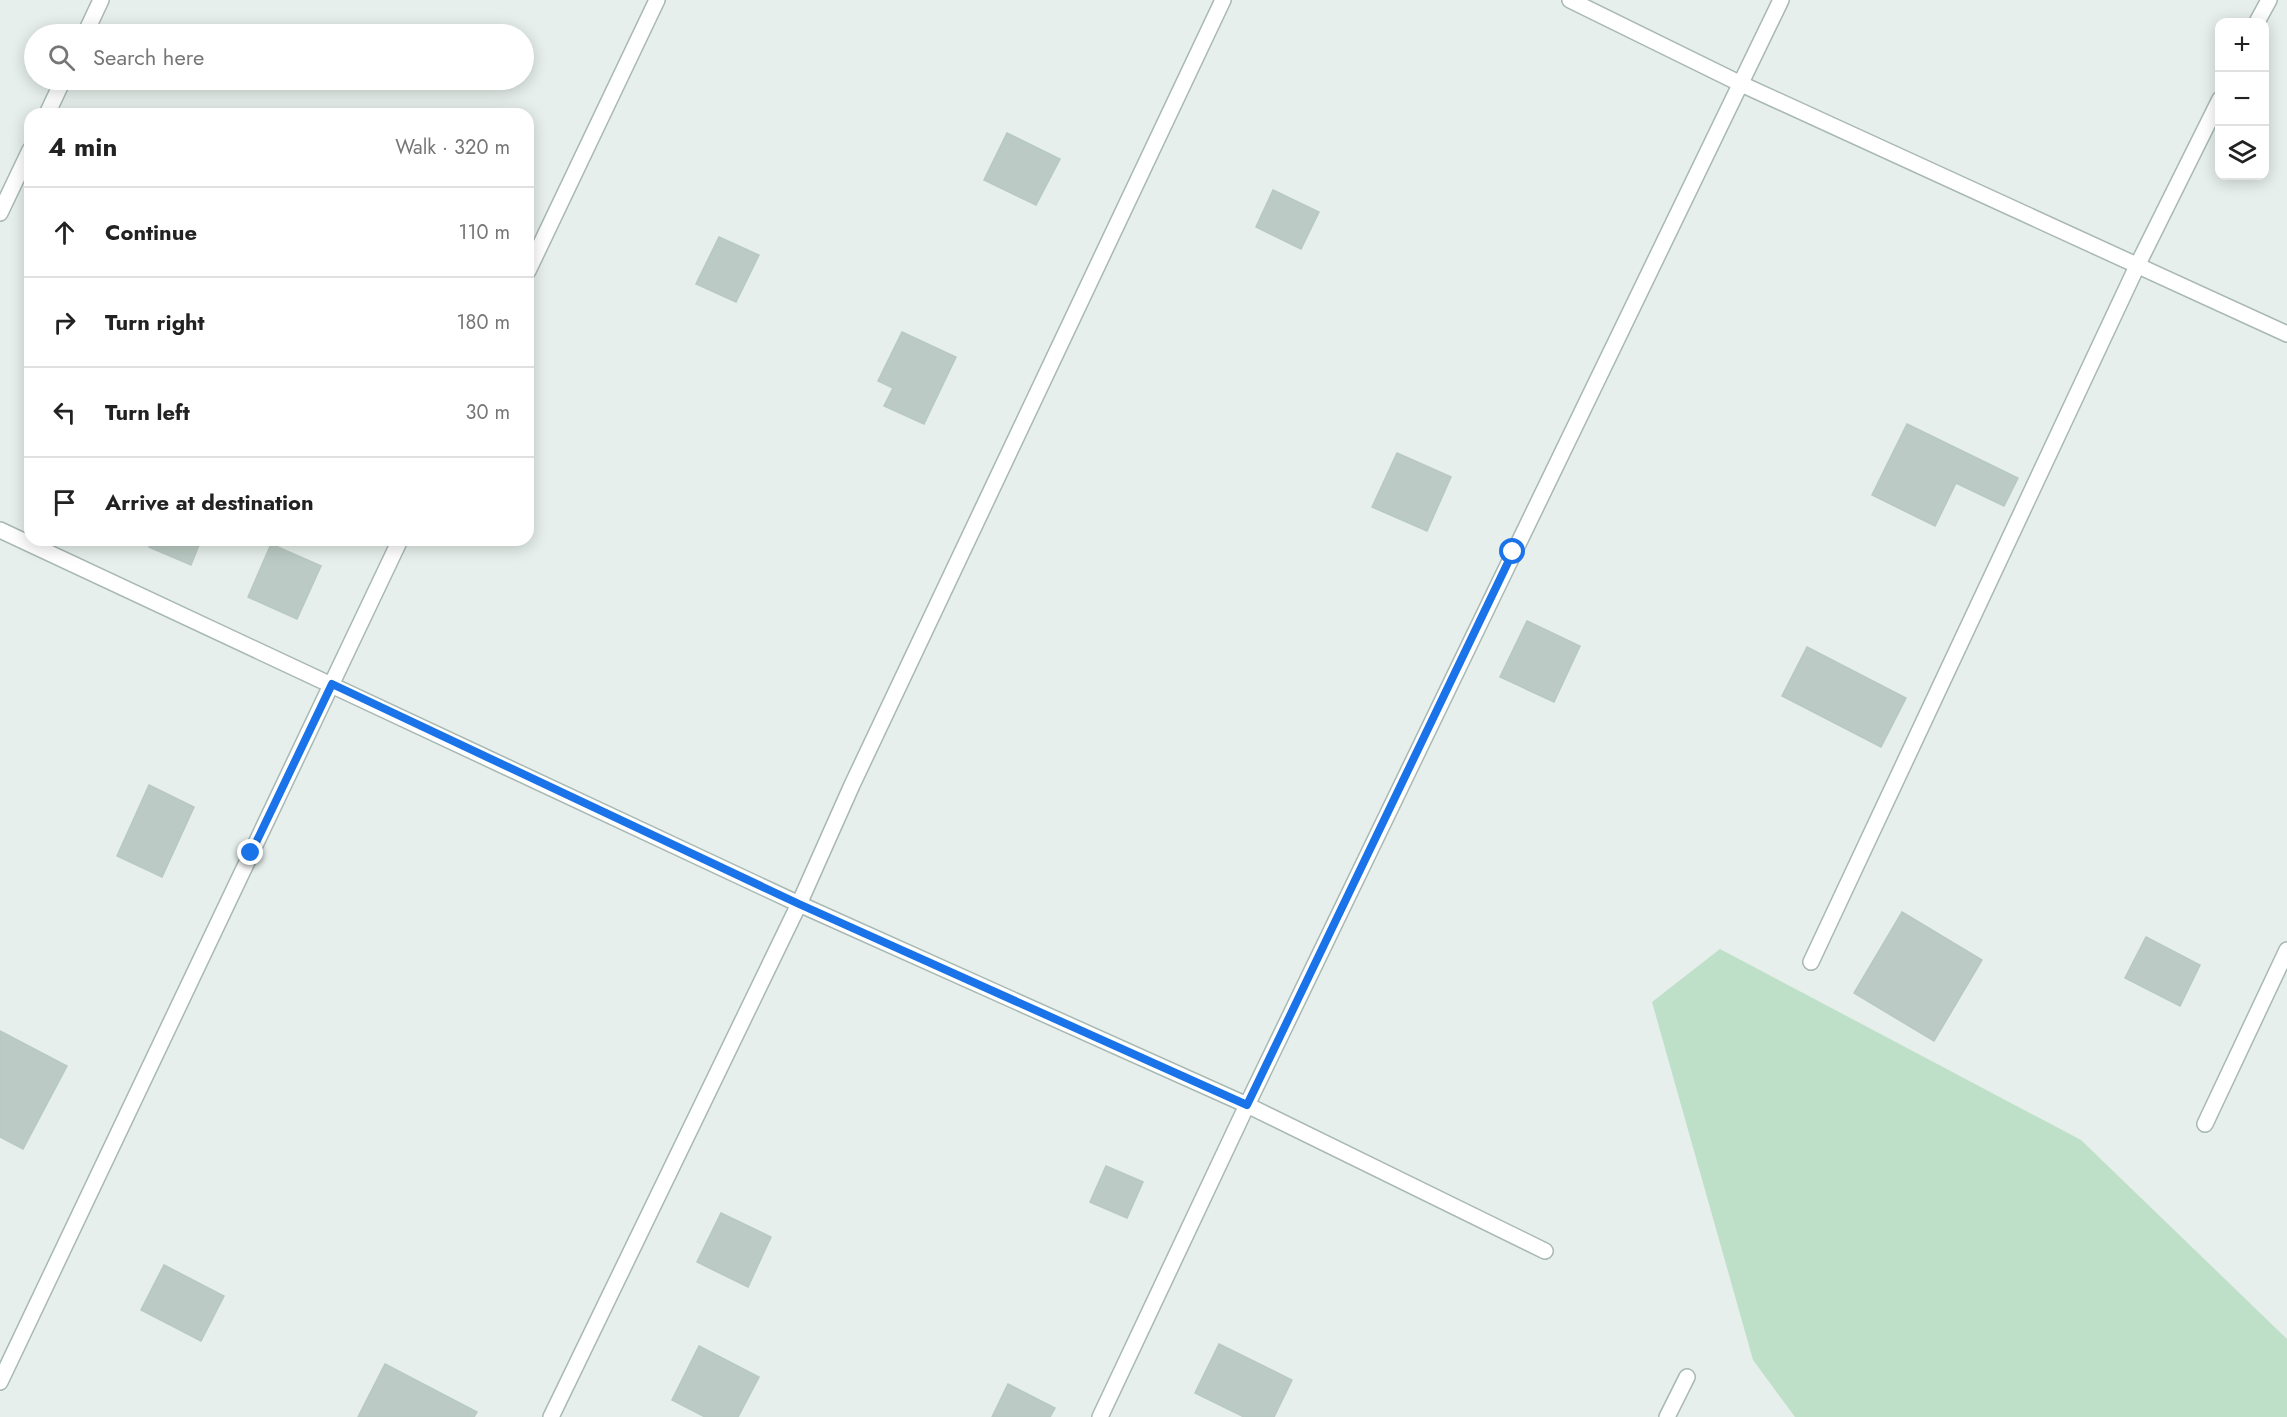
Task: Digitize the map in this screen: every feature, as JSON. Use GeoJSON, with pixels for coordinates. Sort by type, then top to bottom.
{"type":"FeatureCollection","features":[{"type":"Feature","properties":{"kind":"lane"},"geometry":{"type":"LineString","coordinates":[[90,24],[101,0]]}},
{"type":"Feature","properties":{"kind":"lane"},"geometry":{"type":"LineString","coordinates":[[534,258],[657,0]]}},
{"type":"Feature","properties":{"kind":"lane"},"geometry":{"type":"LineString","coordinates":[[551,1417],[799,904],[857,775],[1223,0]]}},
{"type":"Feature","properties":{"kind":"lane"},"geometry":{"type":"LineString","coordinates":[[1570,0],[1738,83],[2287,334]]}},
{"type":"Feature","properties":{"kind":"lane"},"geometry":{"type":"LineString","coordinates":[[1100,1417],[1247,1105],[1738,83],[1781,0]]}},
{"type":"Feature","properties":{"kind":"lane"},"geometry":{"type":"LineString","coordinates":[[2259,18],[2268,0]]}},
{"type":"Feature","properties":{"kind":"lane"},"geometry":{"type":"LineString","coordinates":[[50,108],[58,90]]}},
{"type":"Feature","properties":{"kind":"lane"},"geometry":{"type":"LineString","coordinates":[[1811,962],[2138,264],[2215,109]]}},
{"type":"Feature","properties":{"kind":"lane"},"geometry":{"type":"LineString","coordinates":[[0,213],[24,163]]}},
{"type":"Feature","properties":{"kind":"lane"},"geometry":{"type":"LineString","coordinates":[[0,530],[24,541]]}},
{"type":"Feature","properties":{"kind":"lane"},"geometry":{"type":"LineString","coordinates":[[34,546],[799,904],[1247,1105],[1545,1251]]}},
{"type":"Feature","properties":{"kind":"lane"},"geometry":{"type":"LineString","coordinates":[[0,1382],[397,546]]}},
{"type":"Feature","properties":{"kind":"lane"},"geometry":{"type":"LineString","coordinates":[[2205,1124],[2287,950]]}},
{"type":"Feature","properties":{"kind":"lane"},"geometry":{"type":"LineString","coordinates":[[1667,1417],[1687,1377]]}},
{"type":"Feature","properties":{"kind":"green space"},"geometry":{"type":"Polygon","coordinates":[[[1720,949],[2081,1140],[2287,1339],[2287,1417],[1795,1417],[1753,1360],[1652,1002],[1720,949]]]}},
{"type":"Feature","properties":{"kind":"building"},"geometry":{"type":"Polygon","coordinates":[[[1007,133],[1060,159],[1036,205],[984,180],[1007,133]]]}},
{"type":"Feature","properties":{"kind":"building"},"geometry":{"type":"Polygon","coordinates":[[[1273,190],[1319,212],[1301,249],[1256,227],[1273,190]]]}},
{"type":"Feature","properties":{"kind":"building"},"geometry":{"type":"Polygon","coordinates":[[[719,237],[759,255],[736,302],[696,284],[719,237]]]}},
{"type":"Feature","properties":{"kind":"building"},"geometry":{"type":"Polygon","coordinates":[[[902,332],[956,357],[924,424],[884,406],[893,388],[878,381],[902,332]]]}},
{"type":"Feature","properties":{"kind":"building"},"geometry":{"type":"Polygon","coordinates":[[[1907,424],[2018,478],[2004,506],[1956,483],[1935,526],[1872,495],[1907,424]]]}},
{"type":"Feature","properties":{"kind":"building"},"geometry":{"type":"Polygon","coordinates":[[[1397,453],[1451,477],[1427,531],[1372,507],[1397,453]]]}},
{"type":"Feature","properties":{"kind":"building"},"geometry":{"type":"Polygon","coordinates":[[[149,546],[199,546],[191,565],[149,546]]]}},
{"type":"Feature","properties":{"kind":"building"},"geometry":{"type":"Polygon","coordinates":[[[270,546],[276,546],[321,566],[297,619],[248,597],[270,546]]]}},
{"type":"Feature","properties":{"kind":"building"},"geometry":{"type":"Polygon","coordinates":[[[1527,621],[1580,646],[1554,702],[1500,677],[1527,621]]]}},
{"type":"Feature","properties":{"kind":"building"},"geometry":{"type":"Polygon","coordinates":[[[1807,647],[1906,698],[1881,747],[1782,696],[1807,647]]]}},
{"type":"Feature","properties":{"kind":"building"},"geometry":{"type":"Polygon","coordinates":[[[149,785],[194,807],[162,877],[117,856],[149,785]]]}},
{"type":"Feature","properties":{"kind":"building"},"geometry":{"type":"Polygon","coordinates":[[[1902,912],[1982,960],[1934,1041],[1854,993],[1902,912]]]}},
{"type":"Feature","properties":{"kind":"building"},"geometry":{"type":"Polygon","coordinates":[[[2146,937],[2200,965],[2180,1006],[2125,978],[2146,937]]]}},
{"type":"Feature","properties":{"kind":"building"},"geometry":{"type":"Polygon","coordinates":[[[0,1031],[67,1066],[23,1149],[0,1137],[0,1031]]]}},
{"type":"Feature","properties":{"kind":"building"},"geometry":{"type":"Polygon","coordinates":[[[1106,1166],[1143,1182],[1127,1218],[1090,1202],[1106,1166]]]}},
{"type":"Feature","properties":{"kind":"building"},"geometry":{"type":"Polygon","coordinates":[[[721,1213],[771,1237],[748,1287],[697,1262],[721,1213]]]}},
{"type":"Feature","properties":{"kind":"building"},"geometry":{"type":"Polygon","coordinates":[[[164,1265],[224,1296],[201,1341],[141,1310],[164,1265]]]}},
{"type":"Feature","properties":{"kind":"building"},"geometry":{"type":"Polygon","coordinates":[[[1219,1344],[1292,1380],[1274,1417],[1244,1417],[1195,1393],[1219,1344]]]}},
{"type":"Feature","properties":{"kind":"building"},"geometry":{"type":"Polygon","coordinates":[[[699,1346],[759,1377],[738,1417],[705,1417],[672,1400],[699,1346]]]}},
{"type":"Feature","properties":{"kind":"building"},"geometry":{"type":"Polygon","coordinates":[[[385,1364],[477,1412],[474,1417],[358,1417],[385,1364]]]}},
{"type":"Feature","properties":{"kind":"building"},"geometry":{"type":"Polygon","coordinates":[[[1008,1384],[1055,1408],[1050,1417],[992,1417],[1008,1384]]]}},
{"type":"Feature","properties":{"kind":"route"},"geometry":{"type":"LineString","coordinates":[[251,853],[332,684],[799,904],[1247,1105],[1513,552]]}}]}
